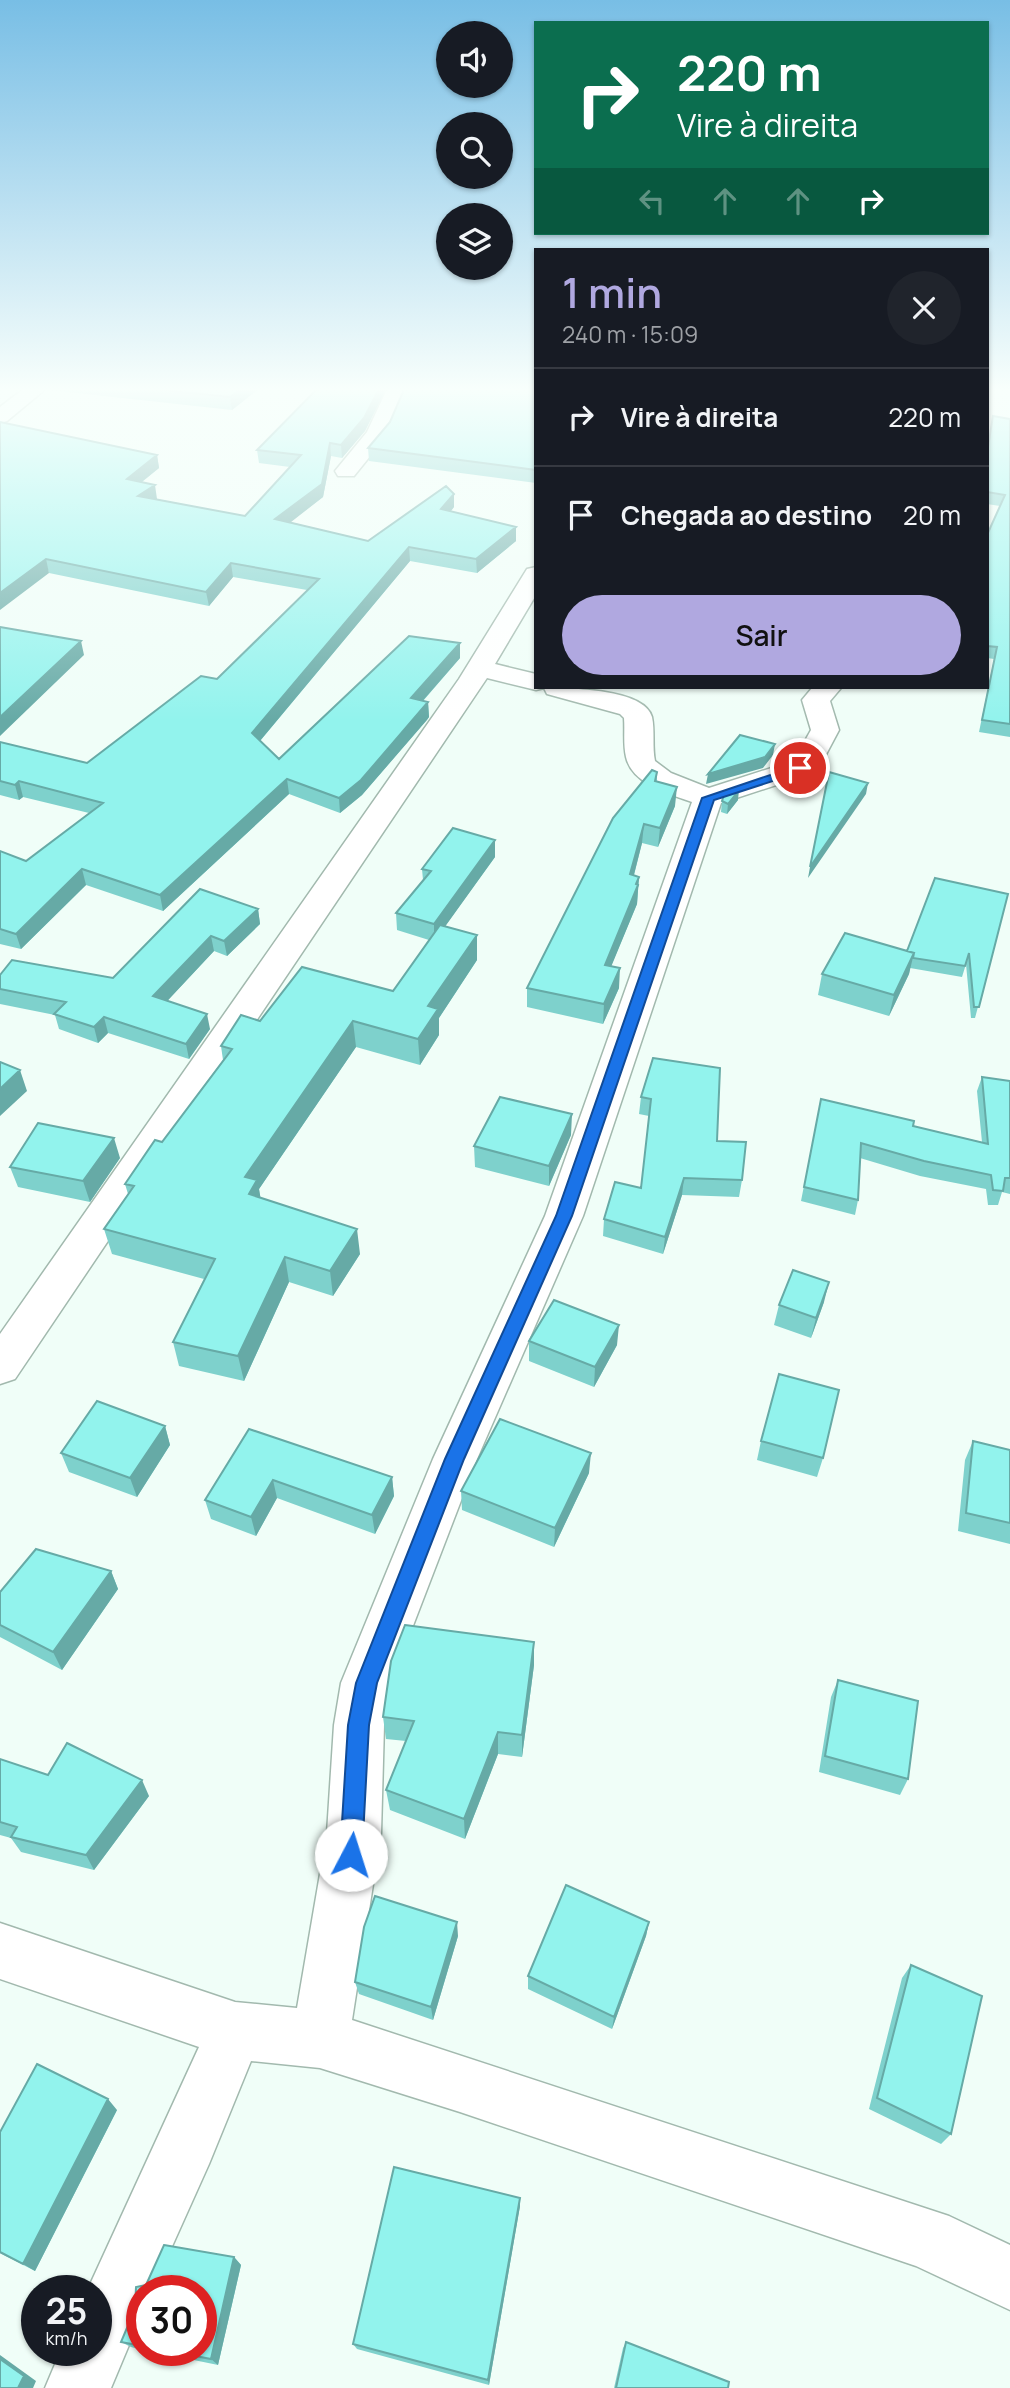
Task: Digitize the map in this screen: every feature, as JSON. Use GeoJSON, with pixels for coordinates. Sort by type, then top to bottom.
{"type":"FeatureCollection","features":[{"type":"Feature","properties":{"kind":"street"},"geometry":{"type":"LineString","coordinates":[[0,1367],[479,668],[534,577]]}},
{"type":"Feature","properties":{"kind":"street"},"geometry":{"type":"LineString","coordinates":[[479,668],[534,682]]}},
{"type":"Feature","properties":{"kind":"street"},"geometry":{"type":"LineString","coordinates":[[561,689],[630,708],[638,716],[640,757],[643,765],[653,775],[708,798],[791,773],[807,762],[825,730],[816,700],[826,689]]}},
{"type":"Feature","properties":{"kind":"street"},"geometry":{"type":"LineString","coordinates":[[320,2039],[354,1833],[359,1725],[366,1683],[455,1459],[564,1216],[708,798]]}},
{"type":"Feature","properties":{"kind":"street"},"geometry":{"type":"LineString","coordinates":[[0,1951],[235,2031],[320,2039],[927,2238],[1010,2278]]}},
{"type":"Feature","properties":{"kind":"street"},"geometry":{"type":"LineString","coordinates":[[112,2307],[188,2143],[235,2031]]}},
{"type":"Feature","properties":{"kind":"street"},"geometry":{"type":"LineString","coordinates":[[78,2388],[87,2366]]}},
{"type":"Feature","properties":{"kind":"building"},"geometry":{"type":"Polygon","coordinates":[[[0,498],[151,498],[245,516],[261,498],[303,498],[275,519],[368,541],[428,498],[450,498],[441,509],[516,527],[476,559],[409,547],[252,733],[279,759],[409,636],[460,643],[411,698],[428,702],[361,780],[339,798],[287,779],[160,895],[82,869],[16,934],[0,929],[0,851],[26,861],[103,803],[19,781],[15,785],[0,781],[0,742],[87,763],[201,676],[217,679],[319,579],[231,563],[206,592],[46,559],[0,593],[0,498]]]}},
{"type":"Feature","properties":{"kind":"building"},"geometry":{"type":"Polygon","coordinates":[[[1003,498],[1010,498],[1010,724],[982,720],[997,647],[989,646],[989,531],[1003,498]]]}},
{"type":"Feature","properties":{"kind":"building"},"geometry":{"type":"Polygon","coordinates":[[[0,627],[81,641],[0,717],[0,627]]]}},
{"type":"Feature","properties":{"kind":"building"},"geometry":{"type":"Polygon","coordinates":[[[740,735],[775,744],[765,757],[708,774],[740,735]]]}},
{"type":"Feature","properties":{"kind":"building"},"geometry":{"type":"Polygon","coordinates":[[[652,770],[657,772],[655,781],[677,787],[660,828],[644,824],[630,874],[639,877],[636,884],[638,885],[605,965],[620,968],[604,1004],[527,988],[613,818],[652,770]]]}},
{"type":"Feature","properties":{"kind":"building"},"geometry":{"type":"Polygon","coordinates":[[[829,772],[868,783],[810,867],[829,772]]]}},
{"type":"Feature","properties":{"kind":"building"},"geometry":{"type":"Polygon","coordinates":[[[739,790],[728,804],[722,801],[724,795],[739,790]]]}},
{"type":"Feature","properties":{"kind":"building"},"geometry":{"type":"Polygon","coordinates":[[[453,828],[495,840],[434,924],[396,913],[431,871],[422,869],[453,828]]]}},
{"type":"Feature","properties":{"kind":"building"},"geometry":{"type":"Polygon","coordinates":[[[935,878],[1008,894],[979,1007],[974,1007],[969,953],[965,966],[913,958],[914,953],[907,951],[935,878]]]}},
{"type":"Feature","properties":{"kind":"building"},"geometry":{"type":"Polygon","coordinates":[[[200,889],[258,909],[224,941],[211,936],[153,996],[207,1014],[186,1044],[104,1017],[94,1027],[54,1014],[66,1002],[0,989],[0,975],[12,960],[113,978],[200,889]]]}},
{"type":"Feature","properties":{"kind":"building"},"geometry":{"type":"Polygon","coordinates":[[[440,925],[477,935],[428,1006],[438,1009],[418,1039],[353,1021],[245,1177],[257,1180],[249,1194],[357,1229],[330,1271],[285,1257],[238,1356],[173,1342],[215,1259],[104,1229],[134,1186],[125,1184],[155,1140],[162,1142],[232,1049],[221,1046],[241,1015],[260,1021],[302,967],[393,991],[440,925]]]}},
{"type":"Feature","properties":{"kind":"building"},"geometry":{"type":"Polygon","coordinates":[[[845,933],[914,953],[894,995],[822,974],[845,933]]]}},
{"type":"Feature","properties":{"kind":"building"},"geometry":{"type":"Polygon","coordinates":[[[653,1058],[720,1068],[717,1141],[746,1142],[742,1180],[684,1178],[665,1237],[604,1219],[615,1182],[641,1188],[651,1099],[641,1097],[653,1058]]]}},
{"type":"Feature","properties":{"kind":"building"},"geometry":{"type":"Polygon","coordinates":[[[0,1062],[20,1070],[0,1089],[0,1062]]]}},
{"type":"Feature","properties":{"kind":"building"},"geometry":{"type":"Polygon","coordinates":[[[982,1077],[1010,1081],[1010,1178],[1005,1178],[1003,1191],[993,1190],[991,1175],[924,1161],[861,1143],[858,1200],[804,1187],[821,1099],[914,1121],[913,1126],[988,1144],[982,1077]]]}},
{"type":"Feature","properties":{"kind":"building"},"geometry":{"type":"Polygon","coordinates":[[[500,1097],[572,1114],[549,1166],[474,1146],[500,1097]]]}},
{"type":"Feature","properties":{"kind":"building"},"geometry":{"type":"Polygon","coordinates":[[[38,1123],[114,1138],[83,1181],[10,1167],[38,1123]]]}},
{"type":"Feature","properties":{"kind":"building"},"geometry":{"type":"Polygon","coordinates":[[[793,1270],[829,1282],[816,1318],[779,1305],[793,1270]]]}},
{"type":"Feature","properties":{"kind":"building"},"geometry":{"type":"Polygon","coordinates":[[[554,1300],[619,1325],[595,1367],[529,1341],[554,1300]]]}},
{"type":"Feature","properties":{"kind":"building"},"geometry":{"type":"Polygon","coordinates":[[[779,1374],[839,1390],[823,1458],[761,1441],[779,1374]]]}},
{"type":"Feature","properties":{"kind":"building"},"geometry":{"type":"Polygon","coordinates":[[[97,1401],[165,1426],[130,1478],[61,1453],[97,1401]]]}},
{"type":"Feature","properties":{"kind":"building"},"geometry":{"type":"Polygon","coordinates":[[[500,1419],[591,1453],[555,1528],[461,1491],[500,1419]]]}},
{"type":"Feature","properties":{"kind":"building"},"geometry":{"type":"Polygon","coordinates":[[[249,1429],[392,1477],[372,1515],[273,1480],[251,1517],[205,1500],[249,1429]]]}},
{"type":"Feature","properties":{"kind":"building"},"geometry":{"type":"Polygon","coordinates":[[[973,1441],[1010,1450],[1010,1523],[966,1513],[973,1441]]]}},
{"type":"Feature","properties":{"kind":"building"},"geometry":{"type":"Polygon","coordinates":[[[36,1549],[111,1571],[53,1652],[0,1625],[0,1592],[36,1549]]]}},
{"type":"Feature","properties":{"kind":"building"},"geometry":{"type":"Polygon","coordinates":[[[405,1625],[534,1642],[522,1735],[498,1732],[464,1819],[386,1790],[414,1721],[383,1717],[391,1661],[405,1625]]]}},
{"type":"Feature","properties":{"kind":"building"},"geometry":{"type":"Polygon","coordinates":[[[838,1680],[918,1701],[908,1779],[825,1756],[838,1680]]]}},
{"type":"Feature","properties":{"kind":"building"},"geometry":{"type":"Polygon","coordinates":[[[67,1743],[142,1780],[86,1855],[11,1837],[17,1827],[0,1822],[0,1759],[48,1775],[67,1743]]]}},
{"type":"Feature","properties":{"kind":"building"},"geometry":{"type":"Polygon","coordinates":[[[566,1885],[649,1922],[614,2017],[528,1976],[566,1885]]]}},
{"type":"Feature","properties":{"kind":"building"},"geometry":{"type":"Polygon","coordinates":[[[375,1896],[457,1922],[431,2007],[355,1982],[364,1927],[375,1896]]]}},
{"type":"Feature","properties":{"kind":"building"},"geometry":{"type":"Polygon","coordinates":[[[911,1965],[982,1996],[951,2134],[877,2098],[911,1965]]]}},
{"type":"Feature","properties":{"kind":"building"},"geometry":{"type":"Polygon","coordinates":[[[37,2064],[108,2099],[23,2264],[0,2252],[0,2132],[37,2064]]]}},
{"type":"Feature","properties":{"kind":"building"},"geometry":{"type":"Polygon","coordinates":[[[394,2167],[520,2198],[488,2380],[353,2344],[394,2167]]]}},
{"type":"Feature","properties":{"kind":"building"},"geometry":{"type":"Polygon","coordinates":[[[164,2245],[234,2257],[217,2332],[217,2275],[150,2275],[164,2245]]]}},
{"type":"Feature","properties":{"kind":"building"},"geometry":{"type":"Polygon","coordinates":[[[126,2330],[126,2343],[121,2342],[126,2330]]]}},
{"type":"Feature","properties":{"kind":"building"},"geometry":{"type":"Polygon","coordinates":[[[626,2342],[729,2382],[728,2388],[616,2388],[626,2342]]]}},
{"type":"Feature","properties":{"kind":"building"},"geometry":{"type":"Polygon","coordinates":[[[0,2359],[24,2376],[18,2388],[0,2388],[0,2359]]]}},
{"type":"Feature","properties":{"kind":"route"},"geometry":{"type":"LineString","coordinates":[[351,1855],[359,1725],[366,1683],[455,1459],[564,1216],[708,798],[800,768]]}}]}
